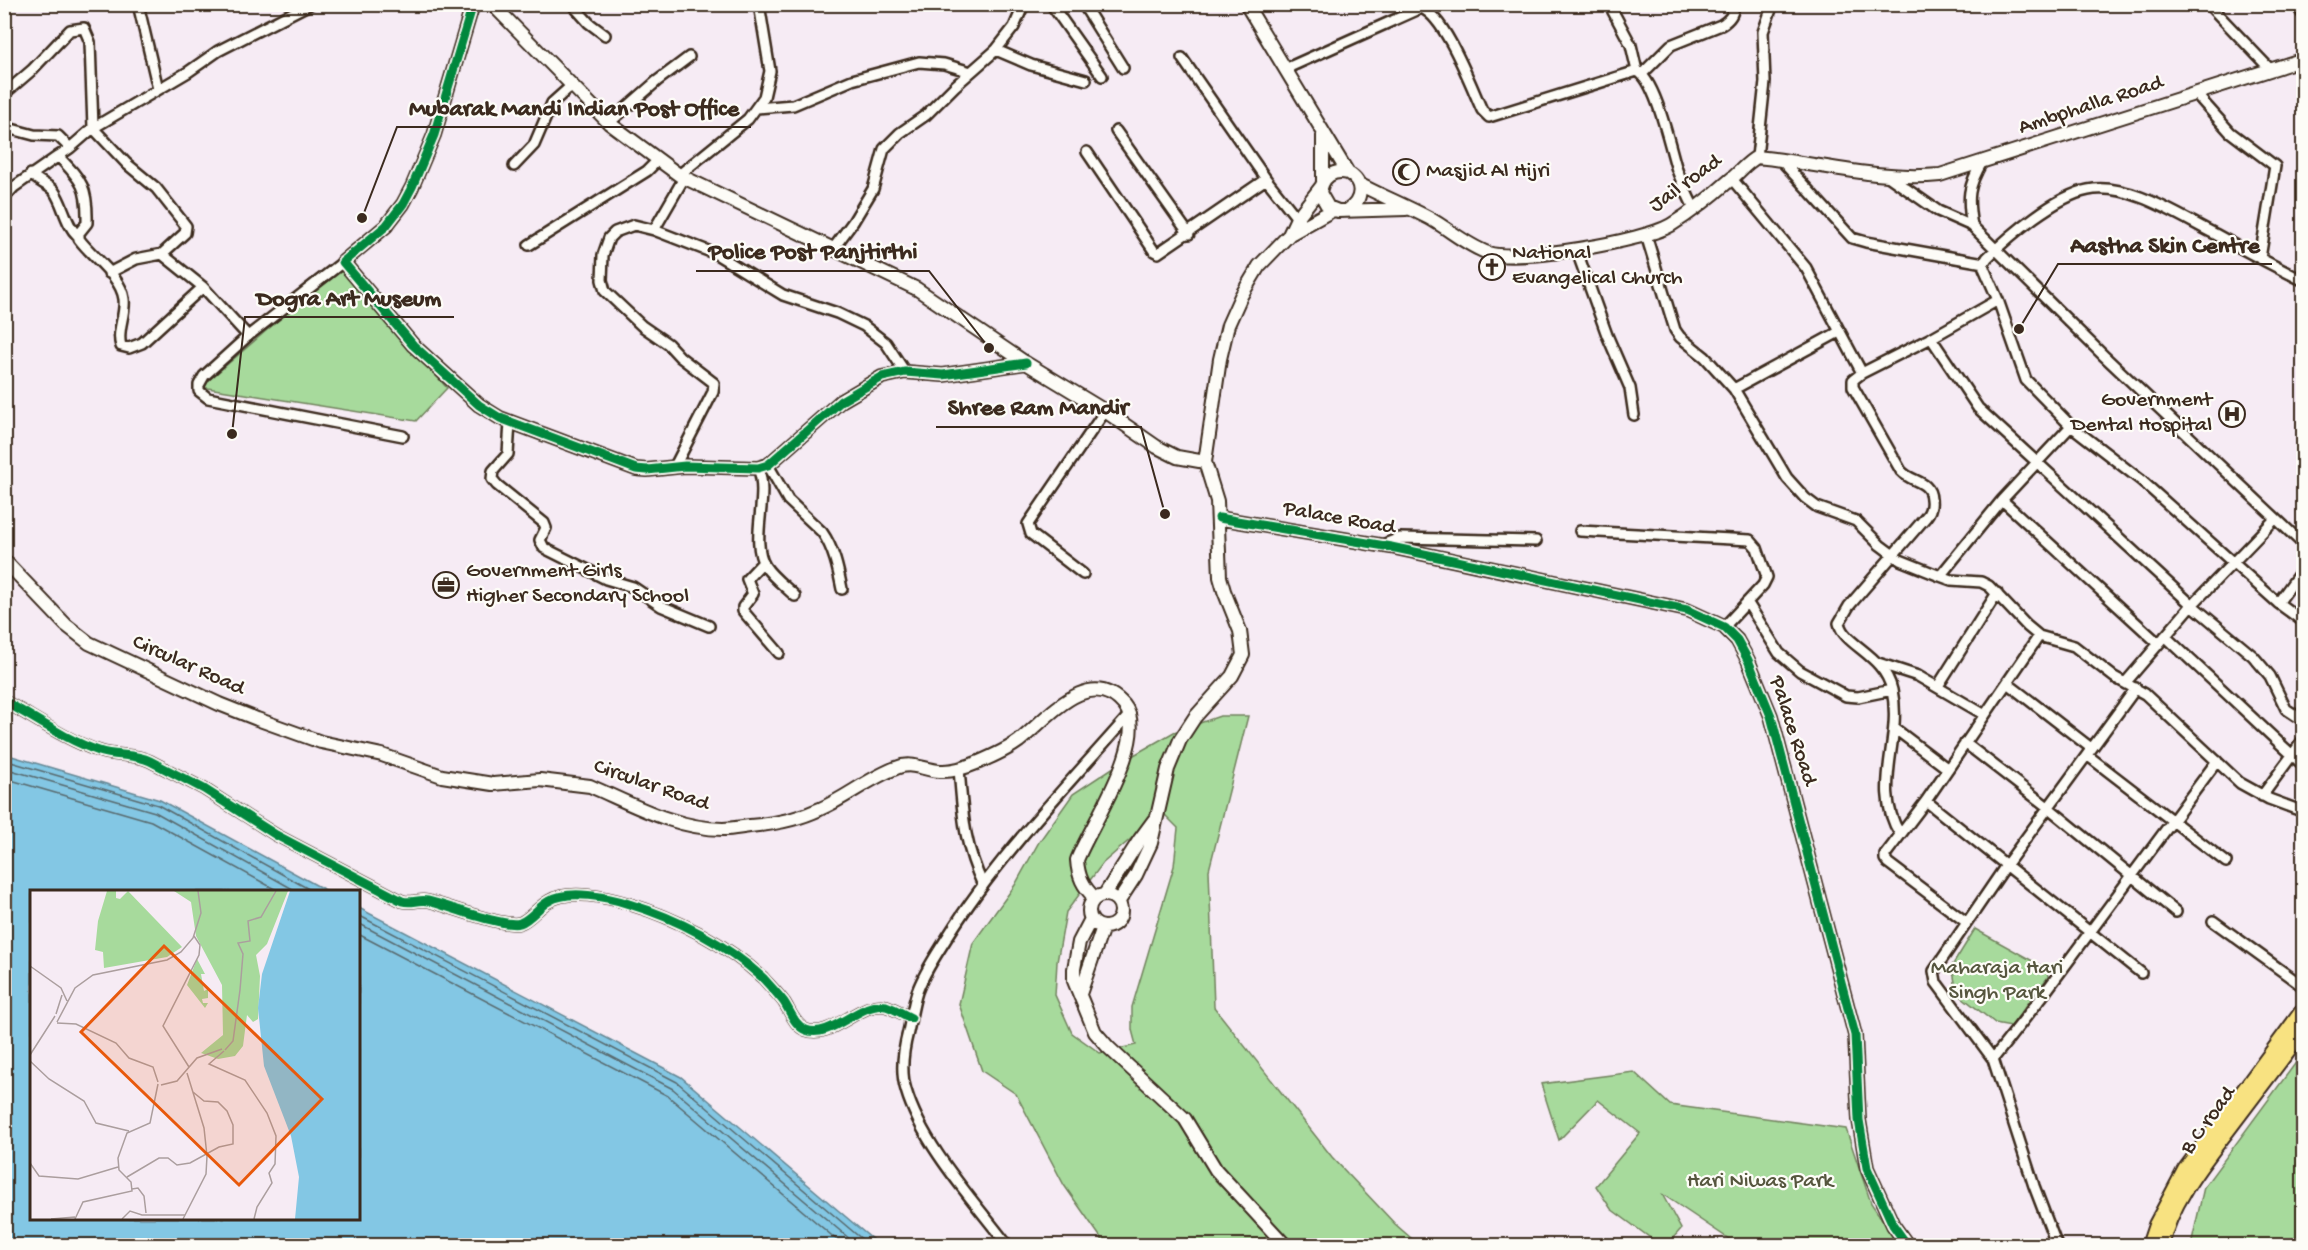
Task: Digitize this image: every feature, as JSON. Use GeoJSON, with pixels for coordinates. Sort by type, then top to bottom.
{"type":"FeatureCollection","features":[{"type":"Feature","properties":{"kind":"main road"},"geometry":{"type":"LineString","coordinates":[[473,4],[434,135],[412,187],[403,204],[386,226],[343,262],[413,345],[479,405],[491,413],[636,469],[647,470],[675,466],[763,467],[841,401],[882,377],[905,372],[943,375],[1026,363]]}},
{"type":"Feature","properties":{"kind":"main road"},"geometry":{"type":"LineString","coordinates":[[492,4],[609,123],[682,176],[917,289],[1026,363],[1105,411],[1157,447],[1177,457],[1204,462]]}},
{"type":"Feature","properties":{"kind":"main road"},"geometry":{"type":"LineString","coordinates":[[1246,4],[1323,134],[1348,173],[1359,184],[1357,202],[1348,210]]}},
{"type":"Feature","properties":{"kind":"main road","name":"Ambphalla Road"},"geometry":{"type":"LineString","coordinates":[[1888,176],[1914,178],[1940,175],[2304,60]]}},
{"type":"Feature","properties":{"kind":"main road"},"geometry":{"type":"LineString","coordinates":[[1323,134],[1322,198],[1333,210]]}},
{"type":"Feature","properties":{"kind":"main road","name":"Jail road"},"geometry":{"type":"LineString","coordinates":[[1359,184],[1428,218],[1470,244],[1496,255],[1512,256],[1576,249],[1646,235],[1670,225],[1732,179],[1747,163],[1757,157],[1888,176]]}},
{"type":"Feature","properties":{"kind":"main road"},"geometry":{"type":"LineString","coordinates":[[1289,235],[1297,218],[1322,184],[1337,172],[1348,173]]}},
{"type":"Feature","properties":{"kind":"main road"},"geometry":{"type":"LineString","coordinates":[[1119,901],[1136,875],[1151,843],[1168,769],[1180,740],[1195,717],[1233,676],[1243,655],[1240,631],[1220,577],[1217,501],[1204,462],[1220,359],[1228,325],[1240,296],[1259,266],[1289,235],[1333,210],[1408,209]]}},
{"type":"Feature","properties":{"kind":"main road","name":"Palace Road"},"geometry":{"type":"LineString","coordinates":[[1219,518],[1382,545],[1687,610],[1724,627],[1737,640],[1748,660],[1771,716],[1855,1035],[1859,1120],[1867,1168],[1893,1225],[1908,1245]]}},
{"type":"Feature","properties":{"kind":"main road","name":"Circular Road"},"geometry":{"type":"LineString","coordinates":[[4,560],[66,625],[102,650],[219,704],[304,737],[336,747],[382,755],[442,776],[493,784],[540,780],[578,783],[692,825],[723,829],[788,822],[821,809],[902,765],[922,766],[941,772],[959,769],[1016,743],[1066,701],[1084,691],[1096,690],[1113,695],[1130,714]]}},
{"type":"Feature","properties":{"kind":"main road"},"geometry":{"type":"LineString","coordinates":[[1130,714],[1130,738],[1117,782],[1077,860],[1077,868],[1084,888],[1100,896],[1116,897],[1122,909],[1117,923],[1111,927],[1096,925],[1091,919],[1089,908],[1100,896],[1159,815]]}},
{"type":"Feature","properties":{"kind":"main road"},"geometry":{"type":"LineString","coordinates":[[1091,919],[1079,942],[1074,981],[1095,1032],[1185,1119],[1216,1170],[1286,1245]]}},
{"type":"Feature","properties":{"kind":"main road"},"geometry":{"type":"LineString","coordinates":[[1080,994],[1103,927]]}},
{"type":"Feature","properties":{"kind":"main road"},"geometry":{"type":"LineString","coordinates":[[2149,1245],[2156,1225],[2185,1170],[2304,1009]]}},
{"type":"Feature","properties":{"kind":"main road","name":"B C road"},"geometry":{"type":"LineString","coordinates":[[2161,1245],[2172,1214],[2184,1192],[2304,1029]]}},
{"type":"Feature","properties":{"kind":"street"},"geometry":{"type":"LineString","coordinates":[[138,4],[158,89]]}},
{"type":"Feature","properties":{"kind":"street"},"geometry":{"type":"LineString","coordinates":[[4,198],[31,174],[70,148],[93,128],[218,51],[310,4]]}},
{"type":"Feature","properties":{"kind":"street"},"geometry":{"type":"LineString","coordinates":[[572,4],[588,23],[605,35]]}},
{"type":"Feature","properties":{"kind":"street"},"geometry":{"type":"LineString","coordinates":[[654,230],[682,176],[748,119],[764,97],[770,71],[759,4]]}},
{"type":"Feature","properties":{"kind":"street"},"geometry":{"type":"LineString","coordinates":[[833,249],[873,189],[884,149],[900,133],[926,115],[996,50],[1014,27],[1024,4]]}},
{"type":"Feature","properties":{"kind":"street"},"geometry":{"type":"LineString","coordinates":[[1051,4],[1102,76]]}},
{"type":"Feature","properties":{"kind":"street"},"geometry":{"type":"LineString","coordinates":[[1083,4],[1123,68]]}},
{"type":"Feature","properties":{"kind":"street"},"geometry":{"type":"LineString","coordinates":[[1610,4],[1631,45],[1640,72],[1652,88],[1678,172],[1694,208]]}},
{"type":"Feature","properties":{"kind":"street"},"geometry":{"type":"LineString","coordinates":[[1286,69],[1420,8],[1433,18],[1455,50],[1482,110],[1489,117],[1640,72],[1671,45],[1728,20],[1732,15],[1733,4]]}},
{"type":"Feature","properties":{"kind":"street"},"geometry":{"type":"LineString","coordinates":[[1757,157],[1765,82],[1763,32],[1773,4]]}},
{"type":"Feature","properties":{"kind":"street"},"geometry":{"type":"LineString","coordinates":[[2208,4],[2271,70]]}},
{"type":"Feature","properties":{"kind":"street"},"geometry":{"type":"LineString","coordinates":[[2296,4],[2304,16]]}},
{"type":"Feature","properties":{"kind":"street"},"geometry":{"type":"LineString","coordinates":[[4,94],[32,70],[70,30],[84,28],[90,42],[93,128],[128,164],[156,188],[186,226],[185,233],[162,254],[136,259],[109,273]]}},
{"type":"Feature","properties":{"kind":"street"},"geometry":{"type":"LineString","coordinates":[[996,50],[1031,65],[1086,80]]}},
{"type":"Feature","properties":{"kind":"street"},"geometry":{"type":"LineString","coordinates":[[609,123],[657,81],[689,57]]}},
{"type":"Feature","properties":{"kind":"street"},"geometry":{"type":"LineString","coordinates":[[1182,58],[1266,179],[1297,218]]}},
{"type":"Feature","properties":{"kind":"street"},"geometry":{"type":"LineString","coordinates":[[757,108],[793,105],[852,80],[919,62],[944,64],[971,72]]}},
{"type":"Feature","properties":{"kind":"street"},"geometry":{"type":"LineString","coordinates":[[514,166],[534,144],[552,103],[571,86]]}},
{"type":"Feature","properties":{"kind":"street"},"geometry":{"type":"LineString","coordinates":[[2196,94],[2230,132],[2275,166],[2260,258]]}},
{"type":"Feature","properties":{"kind":"street"},"geometry":{"type":"LineString","coordinates":[[4,127],[34,135],[58,136],[70,148]]}},
{"type":"Feature","properties":{"kind":"street"},"geometry":{"type":"LineString","coordinates":[[1116,131],[1189,234]]}},
{"type":"Feature","properties":{"kind":"street"},"geometry":{"type":"LineString","coordinates":[[1087,152],[1154,251],[1161,252],[1189,234],[1266,179]]}},
{"type":"Feature","properties":{"kind":"street"},"geometry":{"type":"LineString","coordinates":[[58,156],[81,181],[84,189],[87,223],[78,237]]}},
{"type":"Feature","properties":{"kind":"street"},"geometry":{"type":"LineString","coordinates":[[1780,159],[1852,238],[1984,263]]}},
{"type":"Feature","properties":{"kind":"street"},"geometry":{"type":"LineString","coordinates":[[529,245],[642,174],[658,160]]}},
{"type":"Feature","properties":{"kind":"street"},"geometry":{"type":"LineString","coordinates":[[1972,226],[1969,194],[1971,183],[1982,162]]}},
{"type":"Feature","properties":{"kind":"street"},"geometry":{"type":"LineString","coordinates":[[31,174],[38,182],[54,191],[71,229],[100,260],[124,296],[119,340],[124,347],[133,347],[150,337],[203,287]]}},
{"type":"Feature","properties":{"kind":"street"},"geometry":{"type":"LineString","coordinates":[[1888,176],[1938,211],[1972,226],[2104,356],[2304,544]]}},
{"type":"Feature","properties":{"kind":"street"},"geometry":{"type":"LineString","coordinates":[[1732,179],[1806,268],[1862,374]]}},
{"type":"Feature","properties":{"kind":"street"},"geometry":{"type":"LineString","coordinates":[[2304,281],[2158,205],[2119,191],[2104,189],[2070,195],[2054,203],[1996,249],[1984,263],[2026,380],[2071,426],[2142,481],[2278,603],[2304,622]]}},
{"type":"Feature","properties":{"kind":"street"},"geometry":{"type":"LineString","coordinates":[[675,466],[713,392],[714,383],[605,291],[602,280],[603,255],[609,238],[615,232],[634,225],[654,230],[716,254],[783,295],[864,326],[886,343],[905,372]]}},
{"type":"Feature","properties":{"kind":"street"},"geometry":{"type":"LineString","coordinates":[[1646,235],[1675,330],[1722,374],[1734,389],[1780,467],[1800,493],[1817,507],[1856,521],[1892,555],[1951,580],[1981,582],[1997,593],[2038,636],[2074,646],[2107,672],[2136,688],[2163,709],[2241,783],[2262,796],[2304,812]]}},
{"type":"Feature","properties":{"kind":"street"},"geometry":{"type":"LineString","coordinates":[[1576,249],[1607,335],[1630,388],[1634,415]]}},
{"type":"Feature","properties":{"kind":"street"},"geometry":{"type":"LineString","coordinates":[[162,254],[203,287],[248,336]]}},
{"type":"Feature","properties":{"kind":"street"},"geometry":{"type":"LineString","coordinates":[[343,262],[248,336],[204,376],[199,385],[200,391],[208,398],[403,436]]}},
{"type":"Feature","properties":{"kind":"street"},"geometry":{"type":"LineString","coordinates":[[1900,834],[1891,817],[1887,797],[1895,711],[1892,690],[1887,673],[1844,633],[1839,623],[1849,606],[1929,513],[1932,504],[1931,491],[1926,485],[1904,474],[1853,387],[1853,380],[1998,300]]}},
{"type":"Feature","properties":{"kind":"street"},"geometry":{"type":"LineString","coordinates":[[1734,389],[1839,332]]}},
{"type":"Feature","properties":{"kind":"street"},"geometry":{"type":"LineString","coordinates":[[1931,338],[1978,408],[2192,605],[2260,663],[2270,676],[2286,709],[2304,721]]}},
{"type":"Feature","properties":{"kind":"street"},"geometry":{"type":"LineString","coordinates":[[1083,574],[1031,534],[1028,524],[1105,411]]}},
{"type":"Feature","properties":{"kind":"street"},"geometry":{"type":"LineString","coordinates":[[510,422],[508,454],[493,471],[492,479],[544,523],[546,528],[540,540],[544,548],[606,579],[633,587],[660,606],[709,626]]}},
{"type":"Feature","properties":{"kind":"street"},"geometry":{"type":"LineString","coordinates":[[1940,576],[2002,500],[2071,426]]}},
{"type":"Feature","properties":{"kind":"street"},"geometry":{"type":"LineString","coordinates":[[763,467],[764,488],[759,527],[763,562],[795,596]]}},
{"type":"Feature","properties":{"kind":"street"},"geometry":{"type":"LineString","coordinates":[[763,467],[788,501],[827,538],[836,559],[842,589]]}},
{"type":"Feature","properties":{"kind":"street"},"geometry":{"type":"LineString","coordinates":[[2002,500],[2304,766]]}},
{"type":"Feature","properties":{"kind":"street"},"geometry":{"type":"LineString","coordinates":[[2126,682],[2231,562],[2276,519]]}},
{"type":"Feature","properties":{"kind":"street"},"geometry":{"type":"LineString","coordinates":[[1580,531],[1750,540],[1757,548],[1767,577],[1763,585],[1724,627]]}},
{"type":"Feature","properties":{"kind":"street"},"geometry":{"type":"LineString","coordinates":[[1382,545],[1400,538],[1536,541]]}},
{"type":"Feature","properties":{"kind":"street"},"geometry":{"type":"LineString","coordinates":[[763,562],[747,579],[753,594],[743,607],[743,611],[779,653]]}},
{"type":"Feature","properties":{"kind":"street"},"geometry":{"type":"LineString","coordinates":[[2278,603],[2304,567]]}},
{"type":"Feature","properties":{"kind":"street"},"geometry":{"type":"LineString","coordinates":[[1938,686],[1997,593]]}},
{"type":"Feature","properties":{"kind":"street"},"geometry":{"type":"LineString","coordinates":[[1746,602],[1779,653],[1800,671],[1851,697],[1892,690]]}},
{"type":"Feature","properties":{"kind":"street"},"geometry":{"type":"LineString","coordinates":[[1966,922],[1885,859],[1889,849],[1926,801],[2038,636]]}},
{"type":"Feature","properties":{"kind":"street"},"geometry":{"type":"LineString","coordinates":[[1878,663],[1906,671],[1938,686],[1985,715]]}},
{"type":"Feature","properties":{"kind":"street"},"geometry":{"type":"LineString","coordinates":[[2007,683],[2172,821],[2226,862]]}},
{"type":"Feature","properties":{"kind":"street"},"geometry":{"type":"LineString","coordinates":[[2057,1245],[2034,1186],[1993,1059],[1936,982],[1934,976],[1936,966],[1966,922],[2136,688]]}},
{"type":"Feature","properties":{"kind":"street"},"geometry":{"type":"LineString","coordinates":[[4,701],[83,745],[101,752],[143,757],[150,760],[204,789],[276,835],[410,904],[424,900],[476,916],[513,923],[522,922],[548,901],[565,894],[628,903],[707,938],[736,957],[775,990],[798,1024],[807,1030],[820,1031],[871,1008],[884,1006],[911,1018]]}},
{"type":"Feature","properties":{"kind":"street"},"geometry":{"type":"LineString","coordinates":[[1008,1245],[950,1171],[914,1111],[906,1090],[903,1052],[917,993],[927,971],[983,885],[1130,714]]}},
{"type":"Feature","properties":{"kind":"street"},"geometry":{"type":"LineString","coordinates":[[1894,728],[1948,769]]}},
{"type":"Feature","properties":{"kind":"street"},"geometry":{"type":"LineString","coordinates":[[2262,796],[2304,739]]}},
{"type":"Feature","properties":{"kind":"street"},"geometry":{"type":"LineString","coordinates":[[1965,743],[2176,912]]}},
{"type":"Feature","properties":{"kind":"street"},"geometry":{"type":"LineString","coordinates":[[1993,1059],[2132,878],[2217,761]]}},
{"type":"Feature","properties":{"kind":"street"},"geometry":{"type":"LineString","coordinates":[[959,769],[964,834],[968,850],[983,885]]}},
{"type":"Feature","properties":{"kind":"street"},"geometry":{"type":"LineString","coordinates":[[1926,801],[2141,973]]}},
{"type":"Feature","properties":{"kind":"street"},"geometry":{"type":"LineString","coordinates":[[2213,921],[2304,987]]}},
{"type":"Feature","properties":{"kind":"green space"},"geometry":{"type":"Polygon","coordinates":[[[340,267],[447,388],[416,421],[201,387],[340,267]]]}},
{"type":"Feature","properties":{"kind":"green space"},"geometry":{"type":"Polygon","coordinates":[[[1220,716],[1248,716],[1209,870],[1214,1007],[1332,1157],[1395,1224],[1419,1245],[1106,1245],[1064,1185],[1016,1094],[982,1071],[959,1004],[973,943],[1015,885],[1039,842],[1073,794],[1120,763],[1174,732],[1220,716]],[[1162,812],[1103,863],[1066,912],[1057,962],[1055,995],[1072,1033],[1100,1053],[1136,1045],[1132,1030],[1132,1007],[1174,866],[1178,828],[1162,812]]]}},
{"type":"Feature","properties":{"kind":"green space","name":"Maharaja Hari Singh Park"},"geometry":{"type":"Polygon","coordinates":[[[1975,929],[2047,969],[2048,977],[2011,1026],[1995,1023],[1957,993],[1952,966],[1975,929]]]}},
{"type":"Feature","properties":{"kind":"green space"},"geometry":{"type":"Polygon","coordinates":[[[2303,1053],[2303,1245],[2191,1245],[2204,1187],[2303,1053]]]}},
{"type":"Feature","properties":{"kind":"green space","name":"Hari Niwas Park"},"geometry":{"type":"Polygon","coordinates":[[[1634,1072],[1670,1105],[1846,1129],[1871,1203],[1899,1245],[1738,1245],[1662,1194],[1681,1229],[1667,1245],[1660,1245],[1611,1209],[1596,1186],[1640,1133],[1598,1100],[1559,1140],[1541,1084],[1634,1072]]]}},
{"type":"Feature","properties":{"kind":"water"},"geometry":{"type":"Polygon","coordinates":[[[5,754],[160,800],[325,890],[30,890],[30,1220],[360,1220],[360,909],[681,1077],[879,1245],[5,1245],[5,754]]]}},
{"type":"Feature","properties":{"kind":"cycle path"},"geometry":{"type":"LineString","coordinates":[[473,4],[434,135],[412,187],[403,204],[386,226],[343,262],[413,345],[479,405],[500,418],[636,469],[685,466],[758,468],[768,465],[841,401],[882,377],[905,372],[943,375],[1026,363]]}},
{"type":"Feature","properties":{"kind":"cycle path"},"geometry":{"type":"LineString","coordinates":[[1219,518],[1391,547],[1687,610],[1724,627],[1737,640],[1748,660],[1771,716],[1855,1035],[1859,1120],[1867,1168],[1893,1225],[1908,1246]]}},
{"type":"Feature","properties":{"kind":"cycle path"},"geometry":{"type":"LineString","coordinates":[[4,701],[87,746],[105,753],[138,757],[150,761],[204,789],[276,835],[402,901],[428,901],[512,924],[524,921],[545,903],[557,897],[588,895],[620,901],[665,917],[700,933],[733,954],[763,978],[784,1002],[796,1022],[806,1030],[816,1032],[826,1030],[876,1006],[886,1006],[911,1018]]}},
{"type":"Feature","properties":{"kind":"place","name":"Masjid Al Hijri"},"geometry":{"type":"Point","coordinates":[1406,172]}},
{"type":"Feature","properties":{"kind":"place","name":"Mubarak Mandi Indian Post Office"},"geometry":{"type":"Point","coordinates":[362,218]}},
{"type":"Feature","properties":{"kind":"place","name":"National Evangelical Church"},"geometry":{"type":"Point","coordinates":[1492,267]}},
{"type":"Feature","properties":{"kind":"place","name":"Aastha Skin Centre"},"geometry":{"type":"Point","coordinates":[2019,329]}},
{"type":"Feature","properties":{"kind":"place","name":"Police Post Panjtirthi"},"geometry":{"type":"Point","coordinates":[989,348]}},
{"type":"Feature","properties":{"kind":"place","name":"Government Dental Hospital"},"geometry":{"type":"Point","coordinates":[2232,414]}},
{"type":"Feature","properties":{"kind":"place","name":"Dogra Art Museum"},"geometry":{"type":"Point","coordinates":[232,434]}},
{"type":"Feature","properties":{"kind":"place","name":"Shree Ram Mandir"},"geometry":{"type":"Point","coordinates":[1165,514]}},
{"type":"Feature","properties":{"kind":"place","name":"Government Girls Higher Secondary School"},"geometry":{"type":"Point","coordinates":[446,585]}}]}
